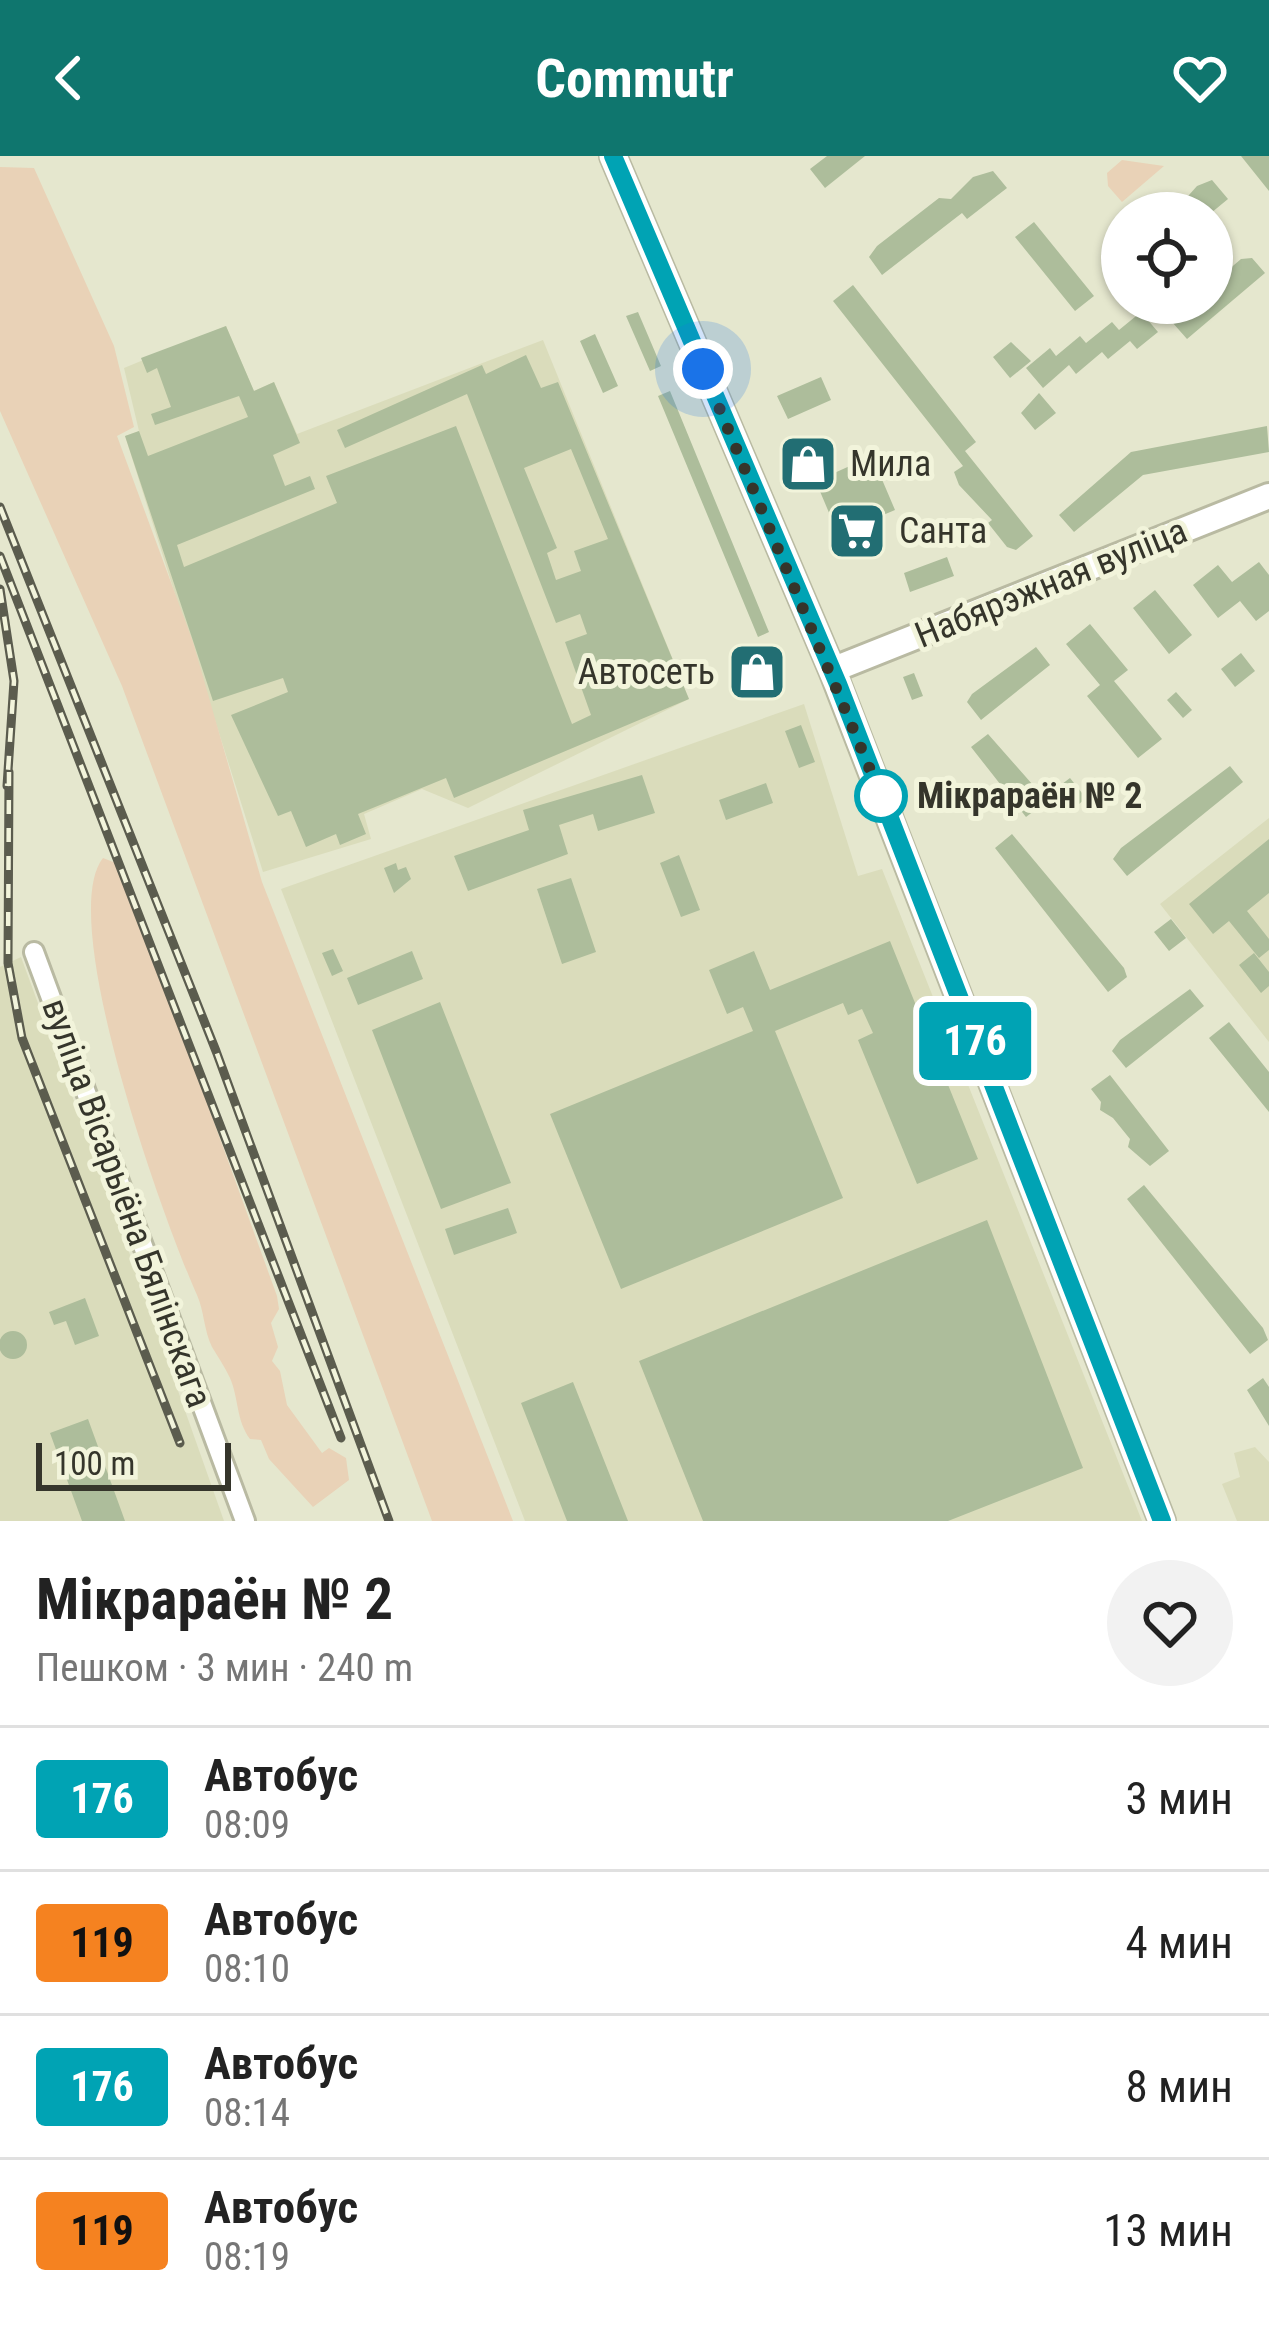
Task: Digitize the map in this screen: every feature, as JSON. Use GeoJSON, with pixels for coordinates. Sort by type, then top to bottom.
{"type":"FeatureCollection","features":[{"type":"Feature","properties":{"kind":"main road"},"geometry":{"type":"LineString","coordinates":[[613,156],[832,670],[1162,1521]]}},
{"type":"Feature","properties":{"kind":"main road","name":"Набярэжная вуліца"},"geometry":{"type":"LineString","coordinates":[[832,670],[1269,496]]}},
{"type":"Feature","properties":{"kind":"street","name":"вуліца Вісарыёна Бялінскага"},"geometry":{"type":"LineString","coordinates":[[34,952],[245,1521]]}},
{"type":"Feature","properties":{"kind":"shaded area"},"geometry":{"type":"Polygon","coordinates":[[[1122,160],[1164,166],[1134,192],[1113,192],[1107,173],[1122,160]]]}},
{"type":"Feature","properties":{"kind":"shaded area"},"geometry":{"type":"Polygon","coordinates":[[[0,167],[34,168],[114,346],[134,427],[117,436],[193,642],[262,882],[513,1521],[432,1521],[122,686],[0,411],[0,167]]]}},
{"type":"Feature","properties":{"kind":"shaded area"},"geometry":{"type":"Polygon","coordinates":[[[226,326],[254,391],[274,382],[297,434],[543,340],[689,699],[468,808],[422,789],[364,814],[371,839],[263,872],[125,436],[139,431],[124,368],[226,326]]]}},
{"type":"Feature","properties":{"kind":"shaded area"},"geometry":{"type":"Polygon","coordinates":[[[804,704],[858,876],[882,869],[1142,1521],[525,1521],[281,889],[804,704]]]}},
{"type":"Feature","properties":{"kind":"shaded area"},"geometry":{"type":"Polygon","coordinates":[[[1269,818],[1269,1042],[1160,904],[1269,818]]]}},
{"type":"Feature","properties":{"kind":"shaded area"},"geometry":{"type":"Polygon","coordinates":[[[103,858],[121,865],[277,1296],[279,1309],[271,1323],[278,1347],[272,1361],[280,1371],[287,1405],[322,1453],[329,1448],[346,1458],[349,1480],[313,1507],[269,1459],[261,1440],[250,1439],[245,1432],[233,1386],[209,1341],[140,1140],[103,1004],[93,942],[92,891],[103,858]]]}},
{"type":"Feature","properties":{"kind":"shaded area"},"geometry":{"type":"Polygon","coordinates":[[[21,957],[224,1521],[0,1521],[0,967],[21,957]]]}},
{"type":"Feature","properties":{"kind":"shaded area"},"geometry":{"type":"Polygon","coordinates":[[[1255,1447],[1269,1462],[1269,1521],[1237,1521],[1222,1484],[1240,1477],[1234,1453],[1255,1447]]]}},
{"type":"Feature","properties":{"kind":"building"},"geometry":{"type":"Polygon","coordinates":[[[827,156],[865,156],[825,188],[810,169],[827,156]]]}},
{"type":"Feature","properties":{"kind":"building"},"geometry":{"type":"Polygon","coordinates":[[[1241,156],[1269,156],[1269,191],[1241,156]]]}},
{"type":"Feature","properties":{"kind":"building"},"geometry":{"type":"Polygon","coordinates":[[[993,171],[1007,188],[967,219],[962,213],[882,275],[869,257],[877,246],[939,198],[951,199],[973,177],[993,171]]]}},
{"type":"Feature","properties":{"kind":"building"},"geometry":{"type":"Polygon","coordinates":[[[1212,180],[1222,192],[1192,192],[1212,180]]]}},
{"type":"Feature","properties":{"kind":"building"},"geometry":{"type":"Polygon","coordinates":[[[1034,222],[1094,296],[1075,311],[1015,237],[1034,222]]]}},
{"type":"Feature","properties":{"kind":"building"},"geometry":{"type":"Polygon","coordinates":[[[1252,258],[1265,273],[1233,300],[1233,266],[1252,258]]]}},
{"type":"Feature","properties":{"kind":"building"},"geometry":{"type":"Polygon","coordinates":[[[853,285],[976,442],[965,451],[1033,536],[1016,550],[1007,547],[988,523],[992,520],[959,485],[954,472],[963,466],[833,301],[853,285]]]}},
{"type":"Feature","properties":{"kind":"building"},"geometry":{"type":"Polygon","coordinates":[[[638,312],[661,366],[650,371],[626,316],[638,312]]]}},
{"type":"Feature","properties":{"kind":"building"},"geometry":{"type":"Polygon","coordinates":[[[1110,324],[1119,330],[1126,324],[1151,324],[1158,332],[1137,349],[1130,341],[1108,359],[1102,352],[1076,374],[1069,365],[1043,388],[1026,368],[1050,348],[1056,356],[1080,336],[1086,343],[1110,324]]]}},
{"type":"Feature","properties":{"kind":"building"},"geometry":{"type":"Polygon","coordinates":[[[1174,324],[1205,324],[1187,339],[1174,324]]]}},
{"type":"Feature","properties":{"kind":"building"},"geometry":{"type":"Polygon","coordinates":[[[226,326],[254,391],[274,382],[300,443],[273,455],[285,486],[310,476],[315,489],[177,545],[184,567],[337,503],[326,476],[456,426],[572,724],[591,715],[565,642],[587,634],[580,614],[556,623],[467,394],[345,448],[337,430],[482,365],[486,374],[526,355],[541,388],[558,382],[689,699],[454,798],[446,778],[358,814],[366,834],[340,845],[336,834],[306,847],[291,811],[278,816],[231,715],[288,692],[283,678],[213,701],[125,436],[139,431],[148,456],[248,417],[239,396],[155,425],[151,414],[171,407],[157,368],[147,373],[141,358],[226,326]],[[571,449],[524,468],[557,548],[547,553],[556,580],[581,571],[574,551],[608,539],[571,449]]]}},
{"type":"Feature","properties":{"kind":"building"},"geometry":{"type":"Polygon","coordinates":[[[595,334],[618,386],[603,393],[580,341],[595,334]]]}},
{"type":"Feature","properties":{"kind":"building"},"geometry":{"type":"Polygon","coordinates":[[[1011,342],[1031,361],[1010,378],[993,357],[1011,342]]]}},
{"type":"Feature","properties":{"kind":"building"},"geometry":{"type":"Polygon","coordinates":[[[821,377],[831,400],[788,419],[777,396],[821,377]]]}},
{"type":"Feature","properties":{"kind":"building"},"geometry":{"type":"Polygon","coordinates":[[[670,391],[769,632],[758,637],[658,396],[670,391]]]}},
{"type":"Feature","properties":{"kind":"building"},"geometry":{"type":"Polygon","coordinates":[[[1039,393],[1056,413],[1035,430],[1021,413],[1039,393]]]}},
{"type":"Feature","properties":{"kind":"building"},"geometry":{"type":"Polygon","coordinates":[[[1267,426],[1269,452],[1143,475],[1074,532],[1059,515],[1131,452],[1267,426]]]}},
{"type":"Feature","properties":{"kind":"building"},"geometry":{"type":"Polygon","coordinates":[[[816,437],[832,474],[872,456],[895,510],[838,534],[800,444],[816,437]]]}},
{"type":"Feature","properties":{"kind":"building"},"geometry":{"type":"Polygon","coordinates":[[[947,557],[954,576],[910,592],[904,573],[947,557]]]}},
{"type":"Feature","properties":{"kind":"building"},"geometry":{"type":"Polygon","coordinates":[[[1259,562],[1269,575],[1269,611],[1256,621],[1240,601],[1218,618],[1193,585],[1218,565],[1232,582],[1259,562]]]}},
{"type":"Feature","properties":{"kind":"building"},"geometry":{"type":"Polygon","coordinates":[[[1155,590],[1192,635],[1169,654],[1133,608],[1155,590]]]}},
{"type":"Feature","properties":{"kind":"building"},"geometry":{"type":"Polygon","coordinates":[[[1090,624],[1128,670],[1114,681],[1162,739],[1138,758],[1087,696],[1100,685],[1066,644],[1090,624]]]}},
{"type":"Feature","properties":{"kind":"building"},"geometry":{"type":"Polygon","coordinates":[[[1036,647],[1050,665],[981,720],[967,702],[972,694],[1036,647]]]}},
{"type":"Feature","properties":{"kind":"building"},"geometry":{"type":"Polygon","coordinates":[[[1241,653],[1255,671],[1235,687],[1221,669],[1241,653]]]}},
{"type":"Feature","properties":{"kind":"building"},"geometry":{"type":"Polygon","coordinates":[[[778,662],[783,677],[753,684],[749,672],[778,662]]]}},
{"type":"Feature","properties":{"kind":"building"},"geometry":{"type":"Polygon","coordinates":[[[914,673],[923,696],[912,700],[903,677],[914,673]]]}},
{"type":"Feature","properties":{"kind":"building"},"geometry":{"type":"Polygon","coordinates":[[[1176,692],[1192,710],[1183,718],[1167,700],[1176,692]]]}},
{"type":"Feature","properties":{"kind":"building"},"geometry":{"type":"Polygon","coordinates":[[[801,725],[815,762],[799,768],[785,731],[801,725]]]}},
{"type":"Feature","properties":{"kind":"building"},"geometry":{"type":"Polygon","coordinates":[[[988,734],[1047,801],[1026,817],[971,747],[988,734]]]}},
{"type":"Feature","properties":{"kind":"building"},"geometry":{"type":"Polygon","coordinates":[[[1230,766],[1243,782],[1127,876],[1113,859],[1121,848],[1230,766]]]}},
{"type":"Feature","properties":{"kind":"building"},"geometry":{"type":"Polygon","coordinates":[[[642,775],[655,813],[598,831],[593,814],[559,825],[568,854],[468,891],[454,856],[529,830],[523,810],[642,775]]]}},
{"type":"Feature","properties":{"kind":"building"},"geometry":{"type":"Polygon","coordinates":[[[1070,778],[1086,798],[1071,811],[1054,790],[1070,778]]]}},
{"type":"Feature","properties":{"kind":"building"},"geometry":{"type":"Polygon","coordinates":[[[766,783],[773,803],[726,820],[719,800],[766,783]]]}},
{"type":"Feature","properties":{"kind":"building"},"geometry":{"type":"Polygon","coordinates":[[[1012,834],[1124,968],[1127,977],[1108,992],[995,848],[1012,834]]]}},
{"type":"Feature","properties":{"kind":"building"},"geometry":{"type":"Polygon","coordinates":[[[1269,839],[1269,893],[1247,911],[1269,939],[1269,950],[1259,958],[1229,921],[1213,934],[1189,904],[1269,839]]]}},
{"type":"Feature","properties":{"kind":"building"},"geometry":{"type":"Polygon","coordinates":[[[679,855],[700,910],[681,917],[660,863],[679,855]]]}},
{"type":"Feature","properties":{"kind":"building"},"geometry":{"type":"Polygon","coordinates":[[[396,863],[398,870],[406,867],[411,879],[394,893],[384,868],[396,863]]]}},
{"type":"Feature","properties":{"kind":"building"},"geometry":{"type":"Polygon","coordinates":[[[571,878],[596,952],[562,964],[537,889],[571,878]]]}},
{"type":"Feature","properties":{"kind":"building"},"geometry":{"type":"Polygon","coordinates":[[[1171,919],[1186,938],[1169,951],[1154,932],[1171,919]]]}},
{"type":"Feature","properties":{"kind":"building"},"geometry":{"type":"Polygon","coordinates":[[[890,941],[978,1159],[917,1184],[858,1040],[873,1033],[862,1009],[848,1015],[843,1003],[775,1031],[843,1198],[621,1289],[550,1114],[753,1031],[743,1007],[727,1014],[709,970],[754,951],[770,990],[890,941]]]}},
{"type":"Feature","properties":{"kind":"building"},"geometry":{"type":"Polygon","coordinates":[[[333,949],[343,971],[332,976],[322,953],[333,949]]]}},
{"type":"Feature","properties":{"kind":"building"},"geometry":{"type":"Polygon","coordinates":[[[412,951],[423,979],[358,1005],[347,978],[412,951]]]}},
{"type":"Feature","properties":{"kind":"building"},"geometry":{"type":"Polygon","coordinates":[[[1254,953],[1269,972],[1269,986],[1261,993],[1239,965],[1254,953]]]}},
{"type":"Feature","properties":{"kind":"building"},"geometry":{"type":"Polygon","coordinates":[[[1190,989],[1204,1006],[1126,1068],[1112,1051],[1120,1040],[1190,989]]]}},
{"type":"Feature","properties":{"kind":"building"},"geometry":{"type":"Polygon","coordinates":[[[440,1002],[511,1183],[441,1209],[372,1030],[440,1002]]]}},
{"type":"Feature","properties":{"kind":"building"},"geometry":{"type":"Polygon","coordinates":[[[1229,1022],[1269,1072],[1269,1112],[1209,1038],[1229,1022]]]}},
{"type":"Feature","properties":{"kind":"building"},"geometry":{"type":"Polygon","coordinates":[[[1110,1075],[1169,1151],[1150,1166],[1128,1147],[1130,1139],[1113,1118],[1100,1110],[1101,1102],[1091,1089],[1110,1075]]]}},
{"type":"Feature","properties":{"kind":"building"},"geometry":{"type":"Polygon","coordinates":[[[1144,1185],[1263,1328],[1268,1340],[1250,1354],[1127,1199],[1144,1185]]]}},
{"type":"Feature","properties":{"kind":"building"},"geometry":{"type":"Polygon","coordinates":[[[508,1208],[517,1233],[454,1255],[445,1229],[508,1208]]]}},
{"type":"Feature","properties":{"kind":"building"},"geometry":{"type":"Polygon","coordinates":[[[987,1220],[1083,1468],[948,1521],[703,1521],[639,1361],[987,1220]]]}},
{"type":"Feature","properties":{"kind":"building"},"geometry":{"type":"Polygon","coordinates":[[[85,1298],[99,1336],[75,1345],[66,1321],[54,1325],[49,1312],[85,1298]]]}},
{"type":"Feature","properties":{"kind":"building"},"geometry":{"type":"Polygon","coordinates":[[[13,1331],[23,1335],[27,1345],[23,1355],[13,1359],[3,1355],[-1,1345],[3,1335],[13,1331]]]}},
{"type":"Feature","properties":{"kind":"building"},"geometry":{"type":"Polygon","coordinates":[[[1263,1378],[1269,1387],[1269,1426],[1247,1390],[1263,1378]]]}},
{"type":"Feature","properties":{"kind":"building"},"geometry":{"type":"Polygon","coordinates":[[[573,1382],[628,1521],[567,1521],[521,1403],[573,1382]]]}},
{"type":"Feature","properties":{"kind":"building"},"geometry":{"type":"Polygon","coordinates":[[[88,1419],[125,1521],[82,1521],[50,1433],[88,1419]]]}},
{"type":"Feature","properties":{"kind":"railway"},"geometry":{"type":"LineString","coordinates":[[0,507],[216,1051],[389,1521]]}},
{"type":"Feature","properties":{"kind":"railway"},"geometry":{"type":"LineString","coordinates":[[0,556],[341,1438]]}},
{"type":"Feature","properties":{"kind":"railway"},"geometry":{"type":"LineString","coordinates":[[0,589],[14,681],[7,786]]}},
{"type":"Feature","properties":{"kind":"railway"},"geometry":{"type":"LineString","coordinates":[[9,772],[8,963],[22,1038],[180,1443]]}},
{"type":"Feature","properties":{"kind":"bus line","name":"176"},"geometry":{"type":"LineString","coordinates":[[613,156],[838,684],[1162,1521]]}},
{"type":"Feature","properties":{"kind":"place","name":"Мила"},"geometry":{"type":"Point","coordinates":[808,464]}},
{"type":"Feature","properties":{"kind":"place","name":"Санта"},"geometry":{"type":"Point","coordinates":[857,531]}},
{"type":"Feature","properties":{"kind":"place","name":"Автосеть"},"geometry":{"type":"Point","coordinates":[757,672]}},
{"type":"Feature","properties":{"kind":"place","name":"Мікрараён № 2"},"geometry":{"type":"Point","coordinates":[881,796]}},
{"type":"Feature","properties":{"kind":"route"},"geometry":{"type":"LineString","coordinates":[[703,369],[881,796]]}}]}
